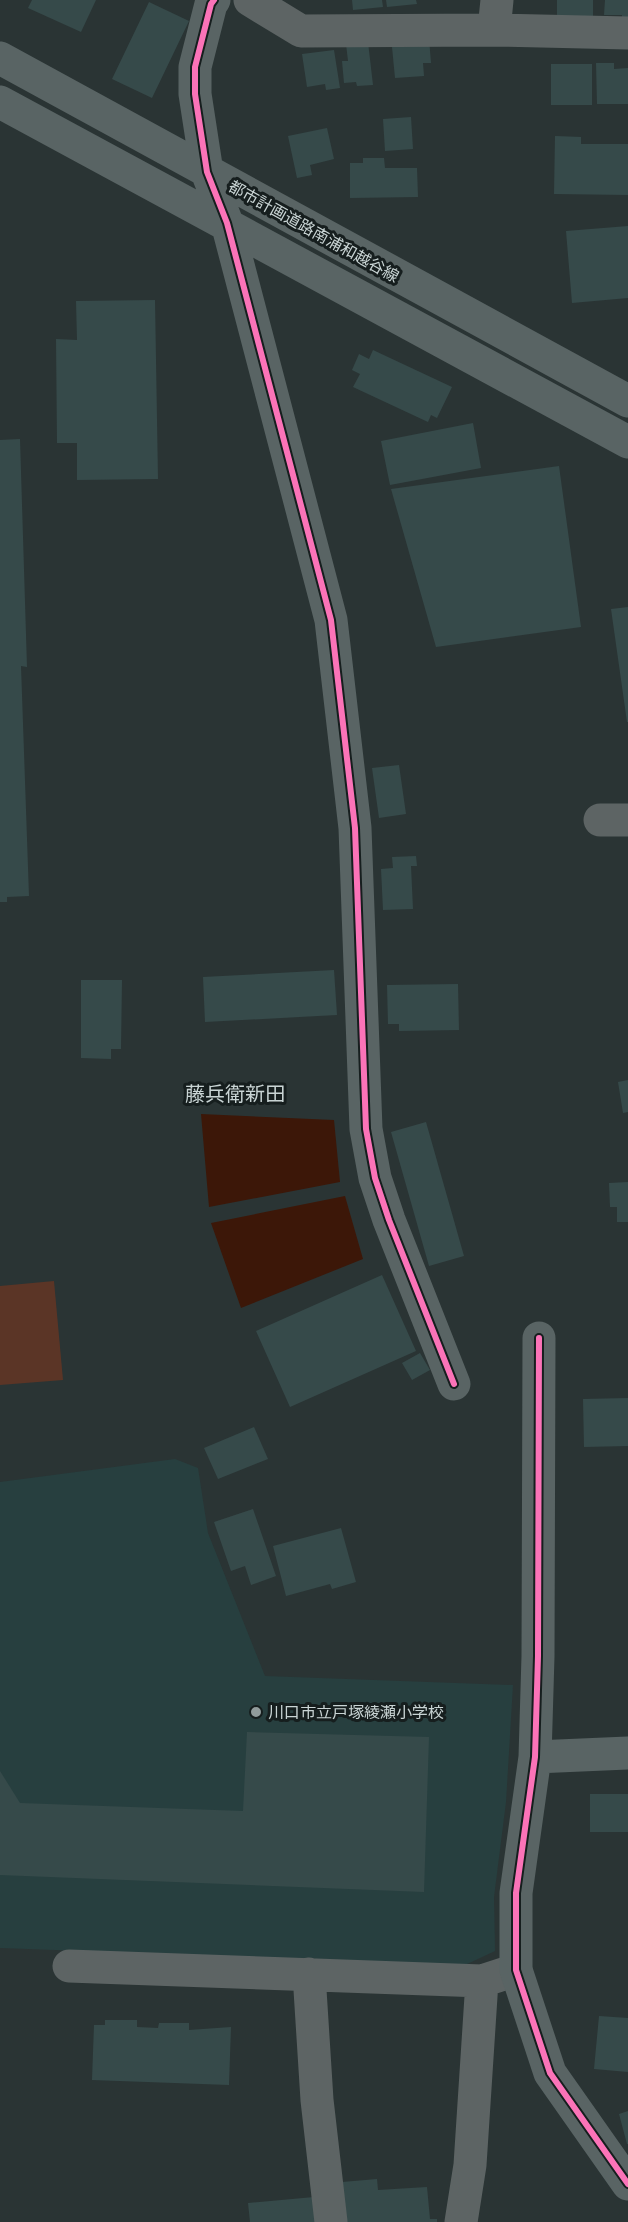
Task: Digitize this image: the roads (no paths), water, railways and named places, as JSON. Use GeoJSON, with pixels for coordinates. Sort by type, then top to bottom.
{"type":"FeatureCollection","features":[{"type":"Feature","properties":{"kind":"street"},"geometry":{"type":"LineString","coordinates":[[214,0],[195,67],[195,94],[207,172],[227,223],[331,620],[355,828],[361,1057],[366,1129],[375,1178],[454,1384]]}},
{"type":"Feature","properties":{"kind":"street"},"geometry":{"type":"LineString","coordinates":[[250,0],[301,31],[496,15],[628,33]]}},
{"type":"Feature","properties":{"kind":"street","name":"都市計画道路南浦和越谷線"},"geometry":{"type":"LineString","coordinates":[[0,58],[628,401]]}},
{"type":"Feature","properties":{"kind":"street","name":"都市計画道路南浦和越谷線"},"geometry":{"type":"LineString","coordinates":[[0,102],[628,442]]}},
{"type":"Feature","properties":{"kind":"street"},"geometry":{"type":"LineString","coordinates":[[540,1338],[535,1757],[516,1893],[516,1970],[550,2073],[628,2184]]}},
{"type":"Feature","properties":{"kind":"street"},"geometry":{"type":"LineString","coordinates":[[535,1757],[628,1753]]}},
{"type":"Feature","properties":{"kind":"street"},"geometry":{"type":"LineString","coordinates":[[69,1966],[482,1981],[516,1970]]}},
{"type":"Feature","properties":{"kind":"street"},"geometry":{"type":"LineString","coordinates":[[309,1974],[317,2100],[331,2222]]}},
{"type":"Feature","properties":{"kind":"street"},"geometry":{"type":"LineString","coordinates":[[461,2222],[471,2165],[482,1981]]}},
{"type":"Feature","properties":{"kind":"place","name":"川口市立戸塚綾瀬小学校"},"geometry":{"type":"Point","coordinates":[256,1712]}},
{"type":"Feature","properties":{"kind":"district","name":"藤兵衛新田"},"geometry":{"type":"Point","coordinates":[235,1094]}}]}
